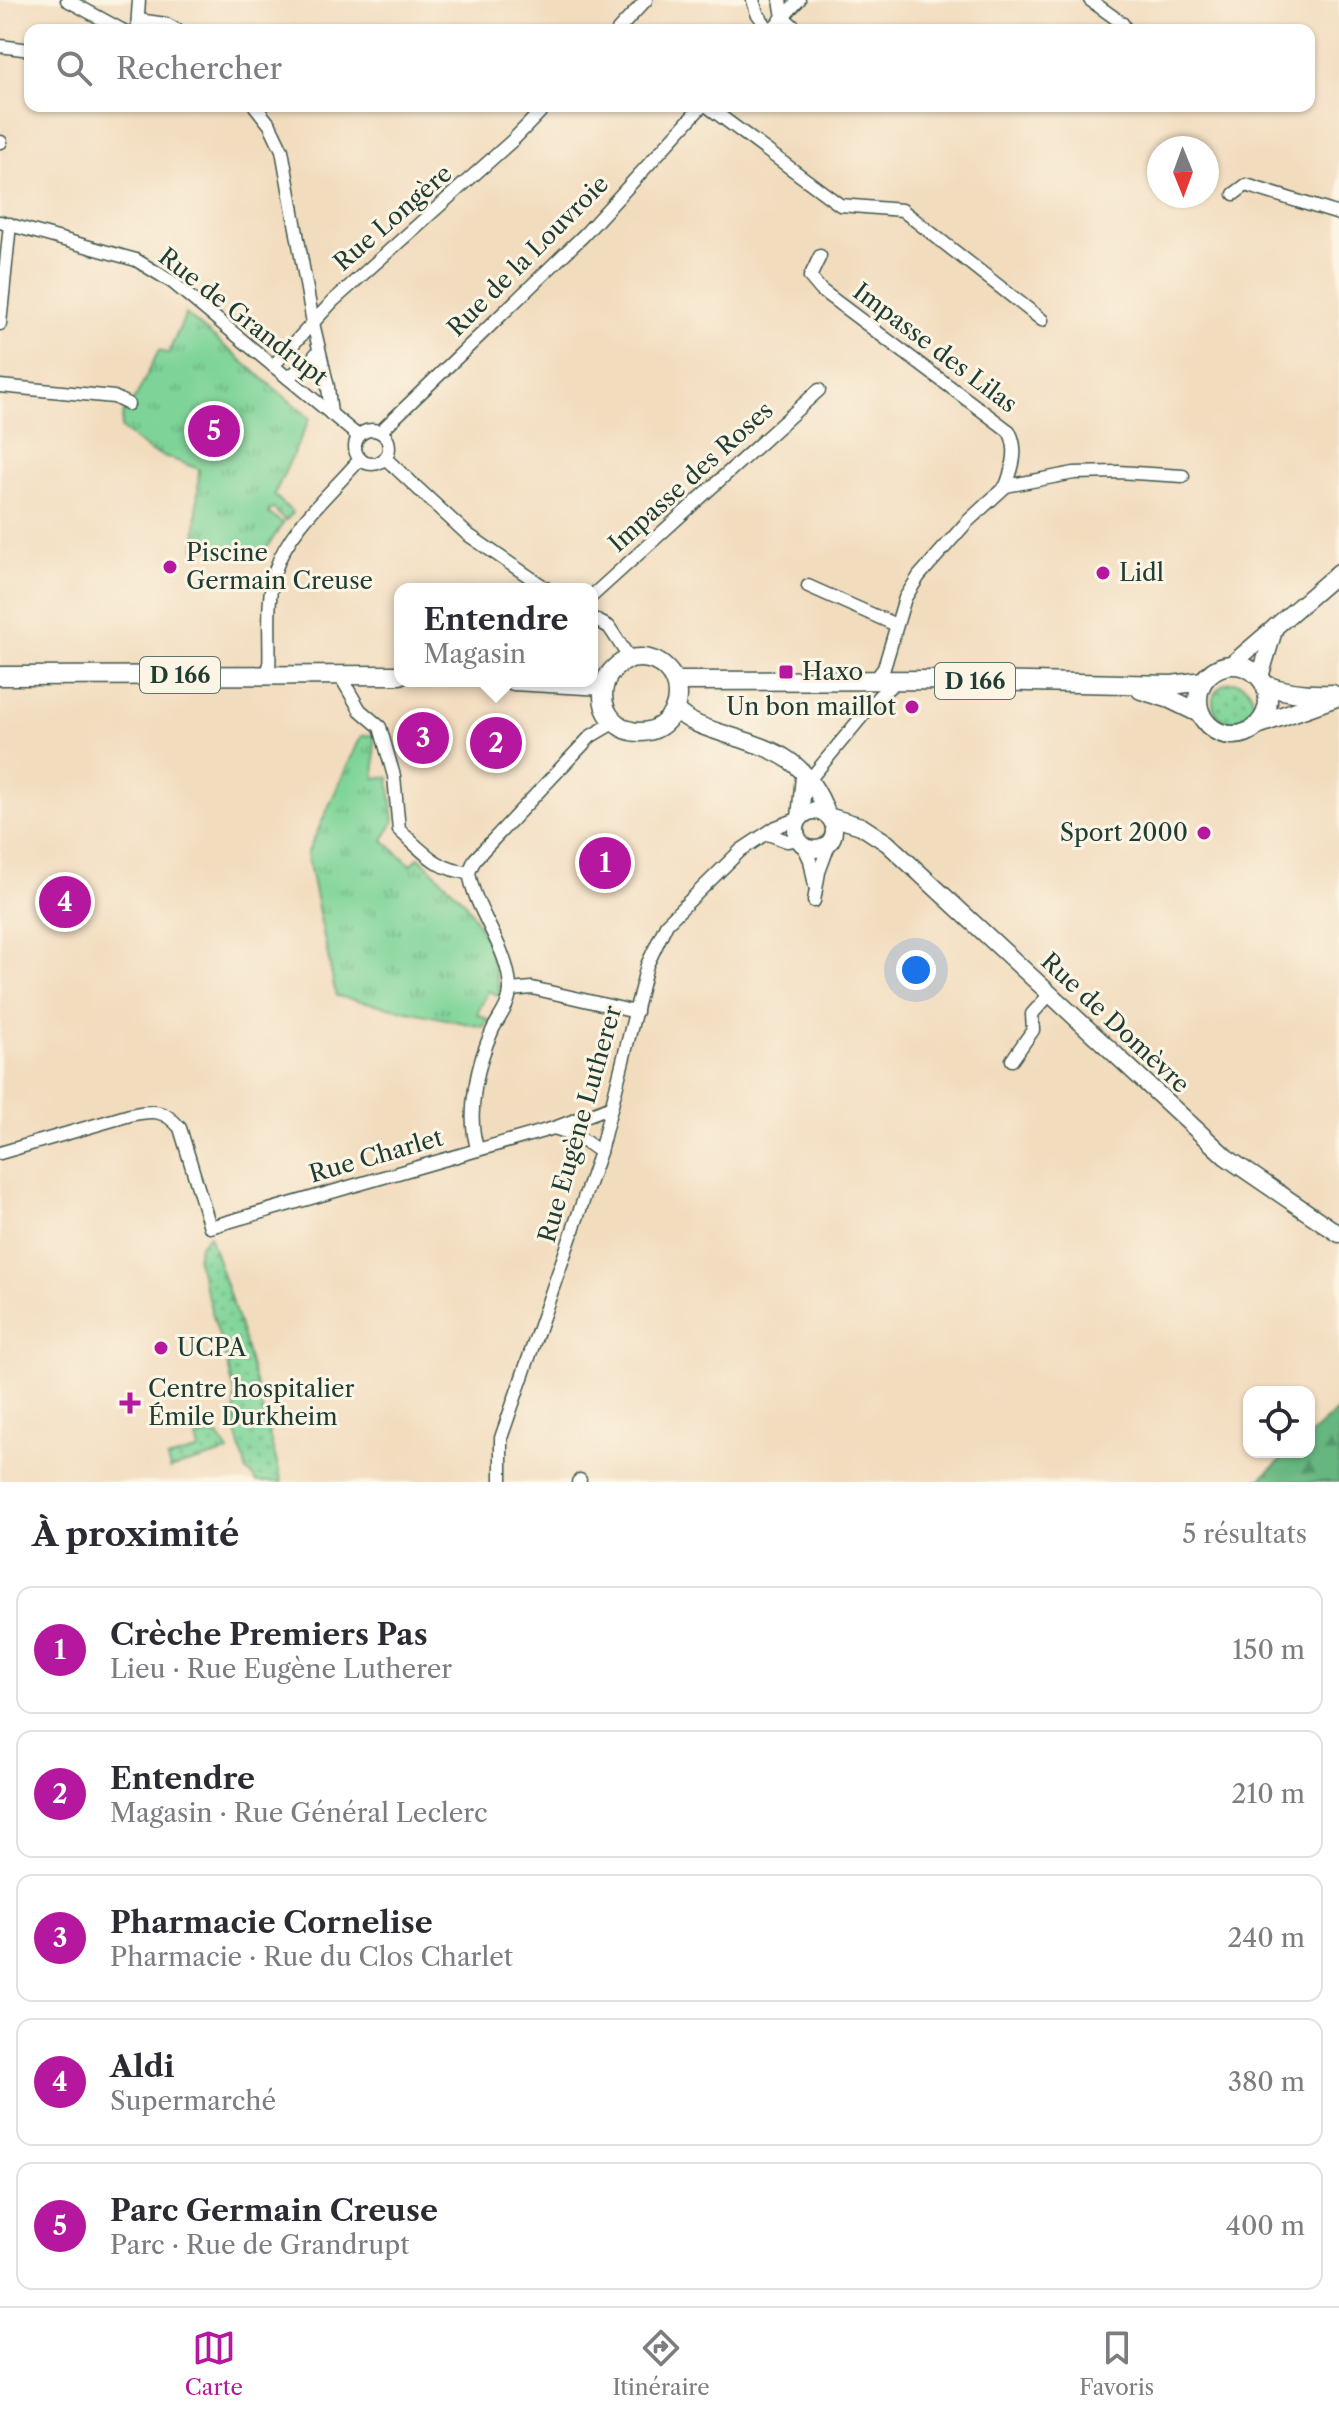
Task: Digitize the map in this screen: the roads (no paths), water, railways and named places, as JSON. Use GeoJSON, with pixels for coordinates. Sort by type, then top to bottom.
{"type":"FeatureCollection","features":[{"type":"Feature","properties":{"kind":"main road"},"geometry":{"type":"LineString","coordinates":[[630,659],[656,661],[667,669],[675,681],[675,709],[668,719],[648,731],[636,732],[615,722],[607,711],[603,699],[604,686],[613,669],[630,659]]}},
{"type":"Feature","properties":{"kind":"main road"},"geometry":{"type":"LineString","coordinates":[[1231,665],[1243,666],[1278,690],[1339,695],[1260,724],[1239,735],[1228,735],[1207,724],[1201,714],[1199,692],[1203,681],[1220,667],[1231,665]]}},
{"type":"Feature","properties":{"kind":"main road","name":"D 166"},"geometry":{"type":"LineString","coordinates":[[0,676],[394,675]]}},
{"type":"Feature","properties":{"kind":"main road","name":"D 166"},"geometry":{"type":"LineString","coordinates":[[675,681],[898,680],[1172,685],[1203,681]]}},
{"type":"Feature","properties":{"kind":"main road"},"geometry":{"type":"LineString","coordinates":[[1260,724],[1267,709],[1263,681]]}},
{"type":"Feature","properties":{"kind":"main road","name":"D 166"},"geometry":{"type":"LineString","coordinates":[[1119,683],[1170,699],[1201,714]]}},
{"type":"Feature","properties":{"kind":"main road"},"geometry":{"type":"LineString","coordinates":[[598,686],[604,686]]}},
{"type":"Feature","properties":{"kind":"street"},"geometry":{"type":"LineString","coordinates":[[67,0],[111,24]]}},
{"type":"Feature","properties":{"kind":"street"},"geometry":{"type":"LineString","coordinates":[[137,24],[139,0]]}},
{"type":"Feature","properties":{"kind":"street"},"geometry":{"type":"LineString","coordinates":[[624,24],[646,0]]}},
{"type":"Feature","properties":{"kind":"street"},"geometry":{"type":"LineString","coordinates":[[753,0],[757,13],[765,24]]}},
{"type":"Feature","properties":{"kind":"street"},"geometry":{"type":"LineString","coordinates":[[780,0],[783,17],[791,24]]}},
{"type":"Feature","properties":{"kind":"street"},"geometry":{"type":"LineString","coordinates":[[776,24],[799,0]]}},
{"type":"Feature","properties":{"kind":"street"},"geometry":{"type":"LineString","coordinates":[[1090,0],[1123,24]]}},
{"type":"Feature","properties":{"kind":"street"},"geometry":{"type":"LineString","coordinates":[[0,46],[24,49]]}},
{"type":"Feature","properties":{"kind":"street"},"geometry":{"type":"LineString","coordinates":[[264,112],[282,150],[331,414]]}},
{"type":"Feature","properties":{"kind":"street","name":"Rue Longère"},"geometry":{"type":"LineString","coordinates":[[273,366],[333,301],[540,112]]}},
{"type":"Feature","properties":{"kind":"street","name":"Rue de la Louvroie"},"geometry":{"type":"LineString","coordinates":[[380,432],[584,235],[699,112]]}},
{"type":"Feature","properties":{"kind":"street"},"geometry":{"type":"LineString","coordinates":[[713,112],[840,205],[902,210],[1042,320]]}},
{"type":"Feature","properties":{"kind":"street"},"geometry":{"type":"LineString","coordinates":[[1234,194],[1246,185],[1339,214]]}},
{"type":"Feature","properties":{"kind":"street"},"geometry":{"type":"LineString","coordinates":[[0,324],[5,223]]}},
{"type":"Feature","properties":{"kind":"street","name":"Rue de Grandrupt"},"geometry":{"type":"LineString","coordinates":[[5,223],[136,260],[172,282],[358,436]]}},
{"type":"Feature","properties":{"kind":"street","name":"Impasse des Lilas"},"geometry":{"type":"LineString","coordinates":[[820,256],[810,277],[821,290],[1009,431],[1015,441],[1014,463],[1006,486]]}},
{"type":"Feature","properties":{"kind":"street"},"geometry":{"type":"LineString","coordinates":[[288,378],[319,350]]}},
{"type":"Feature","properties":{"kind":"street"},"geometry":{"type":"LineString","coordinates":[[0,386],[114,397],[128,404]]}},
{"type":"Feature","properties":{"kind":"street","name":"Impasse des Roses"},"geometry":{"type":"LineString","coordinates":[[598,591],[819,390]]}},
{"type":"Feature","properties":{"kind":"street"},"geometry":{"type":"LineString","coordinates":[[369,430],[380,432],[388,441],[385,458],[375,463],[360,459],[355,448],[358,436],[369,430]]}},
{"type":"Feature","properties":{"kind":"street"},"geometry":{"type":"LineString","coordinates":[[385,458],[467,534],[538,583]]}},
{"type":"Feature","properties":{"kind":"street"},"geometry":{"type":"LineString","coordinates":[[269,674],[271,591],[275,568],[286,544],[360,459]]}},
{"type":"Feature","properties":{"kind":"street"},"geometry":{"type":"LineString","coordinates":[[875,680],[884,668],[905,598],[919,576],[967,522],[1006,486],[1074,473],[1183,476]]}},
{"type":"Feature","properties":{"kind":"street"},"geometry":{"type":"LineString","coordinates":[[1231,665],[1339,572]]}},
{"type":"Feature","properties":{"kind":"street"},"geometry":{"type":"LineString","coordinates":[[808,586],[896,625]]}},
{"type":"Feature","properties":{"kind":"street"},"geometry":{"type":"LineString","coordinates":[[598,621],[609,627],[630,659]]}},
{"type":"Feature","properties":{"kind":"street"},"geometry":{"type":"LineString","coordinates":[[1263,681],[1275,627]]}},
{"type":"Feature","properties":{"kind":"street"},"geometry":{"type":"LineString","coordinates":[[339,674],[360,710],[380,727],[394,776],[399,830],[441,866],[456,872],[469,872]]}},
{"type":"Feature","properties":{"kind":"street"},"geometry":{"type":"LineString","coordinates":[[675,709],[687,721],[770,748],[792,762],[807,777],[817,788],[834,829],[819,872],[815,895],[796,829],[807,777],[879,696],[898,680]]}},
{"type":"Feature","properties":{"kind":"street"},"geometry":{"type":"LineString","coordinates":[[478,1150],[474,1099],[479,1063],[510,990],[499,945],[477,904],[469,872],[475,859],[591,736],[615,722]]}},
{"type":"Feature","properties":{"kind":"street"},"geometry":{"type":"LineString","coordinates":[[800,818],[816,811],[828,816]]}},
{"type":"Feature","properties":{"kind":"street","name":"Rue de Domèvre"},"geometry":{"type":"LineString","coordinates":[[828,816],[861,826],[887,843],[1226,1157],[1339,1234]]}},
{"type":"Feature","properties":{"kind":"street","name":"Rue Eugène Lutherer"},"geometry":{"type":"LineString","coordinates":[[501,1482],[501,1438],[600,1152],[647,965],[667,923],[741,850],[753,839],[800,818]]}},
{"type":"Feature","properties":{"kind":"street"},"geometry":{"type":"LineString","coordinates":[[768,834],[817,849],[843,837],[871,832]]}},
{"type":"Feature","properties":{"kind":"street"},"geometry":{"type":"LineString","coordinates":[[510,990],[532,988],[636,1012]]}},
{"type":"Feature","properties":{"kind":"street"},"geometry":{"type":"LineString","coordinates":[[1012,1060],[1033,1030],[1032,1014],[1049,995]]}},
{"type":"Feature","properties":{"kind":"street","name":"Rue Charlet"},"geometry":{"type":"LineString","coordinates":[[0,1153],[130,1115],[161,1112],[180,1128],[210,1227],[554,1128],[612,1106]]}},
{"type":"Feature","properties":{"kind":"street"},"geometry":{"type":"LineString","coordinates":[[554,1128],[576,1135],[600,1152]]}},
{"type":"Feature","properties":{"kind":"street"},"geometry":{"type":"LineString","coordinates":[[501,1467],[512,1482]]}},
{"type":"Feature","properties":{"kind":"place","name":"Parc Germain Creuse"},"geometry":{"type":"Point","coordinates":[214,431]}},
{"type":"Feature","properties":{"kind":"place","name":"Piscine Germain Creuse"},"geometry":{"type":"Point","coordinates":[170,567]}},
{"type":"Feature","properties":{"kind":"place","name":"Lidl"},"geometry":{"type":"Point","coordinates":[1103,573]}},
{"type":"Feature","properties":{"kind":"place","name":"Haxo"},"geometry":{"type":"Point","coordinates":[786,672]}},
{"type":"Feature","properties":{"kind":"place","name":"Un bon maillot"},"geometry":{"type":"Point","coordinates":[912,707]}},
{"type":"Feature","properties":{"kind":"place","name":"Pharmacie Cornelise"},"geometry":{"type":"Point","coordinates":[423,738]}},
{"type":"Feature","properties":{"kind":"place","name":"Entendre"},"geometry":{"type":"Point","coordinates":[496,743]}},
{"type":"Feature","properties":{"kind":"place","name":"Sport 2000"},"geometry":{"type":"Point","coordinates":[1204,833]}},
{"type":"Feature","properties":{"kind":"place","name":"Crèche Premiers Pas"},"geometry":{"type":"Point","coordinates":[605,863]}},
{"type":"Feature","properties":{"kind":"place","name":"Aldi"},"geometry":{"type":"Point","coordinates":[65,902]}},
{"type":"Feature","properties":{"kind":"place","name":"UCPA"},"geometry":{"type":"Point","coordinates":[161,1348]}},
{"type":"Feature","properties":{"kind":"place","name":"Centre hospitalier Émile Durkheim"},"geometry":{"type":"Point","coordinates":[130,1403]}}]}
